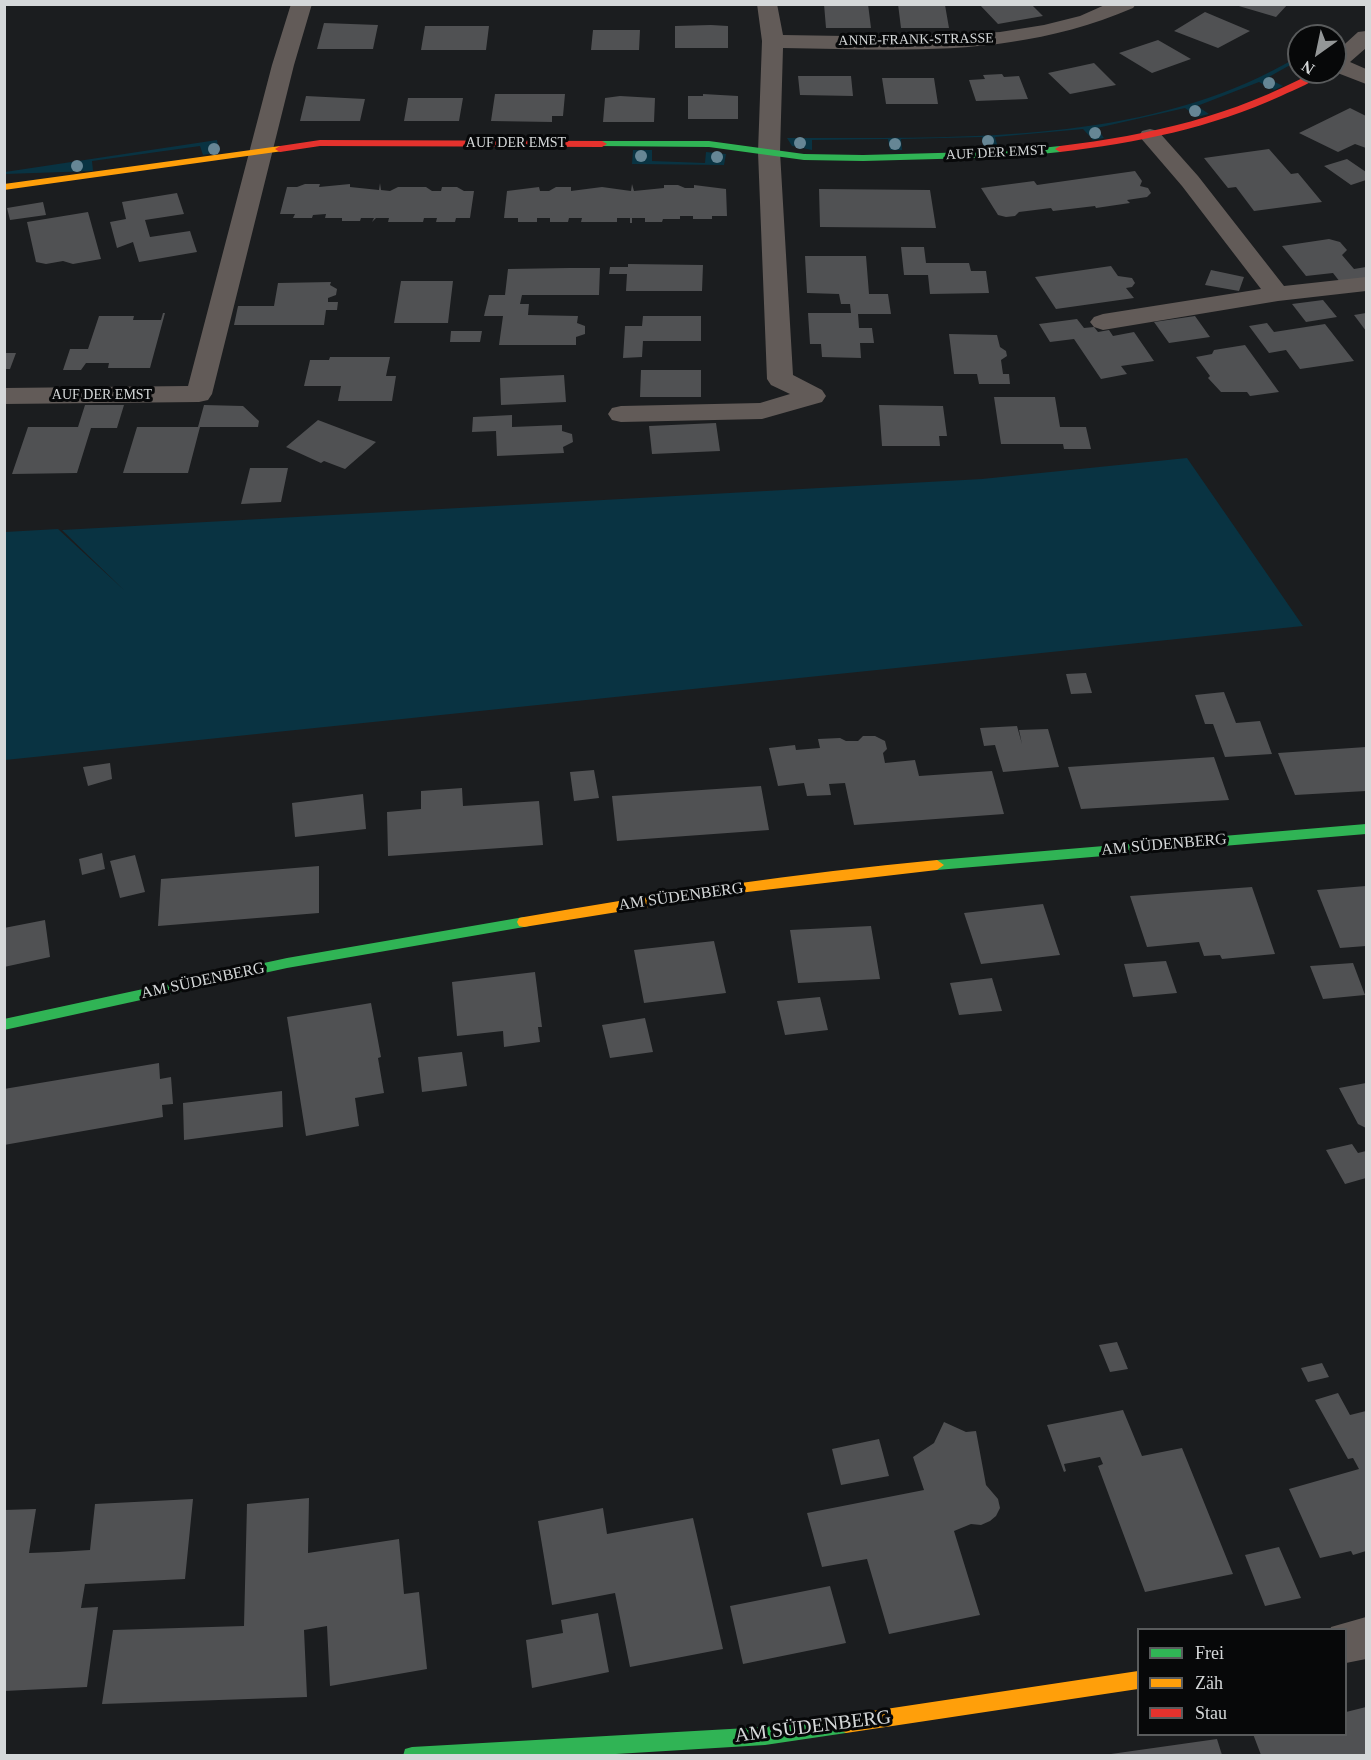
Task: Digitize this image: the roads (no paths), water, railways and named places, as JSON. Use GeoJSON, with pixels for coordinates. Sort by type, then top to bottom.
{"type":"FeatureCollection","features":[{"type":"Feature","properties":{"kind":"street"},"geometry":{"type":"LineString","coordinates":[[262,151],[283,65],[302,4]]}},
{"type":"Feature","properties":{"kind":"street"},"geometry":{"type":"LineString","coordinates":[[621,414],[762,411],[813,396],[780,379],[769,152],[773,41],[767,4]]}},
{"type":"Feature","properties":{"kind":"street","name":"ANNE-FRANK-STRASSE"},"geometry":{"type":"LineString","coordinates":[[773,41],[971,41],[1051,32],[1126,4]]}},
{"type":"Feature","properties":{"kind":"street"},"geometry":{"type":"LineString","coordinates":[[1347,54],[1366,37]]}},
{"type":"Feature","properties":{"kind":"street"},"geometry":{"type":"LineString","coordinates":[[1347,69],[1366,77]]}},
{"type":"Feature","properties":{"kind":"street","name":"AUF DER EMST"},"geometry":{"type":"LineString","coordinates":[[4,188],[320,143],[709,144],[804,157],[863,158],[1012,154],[1150,136],[1241,112],[1301,84]]}},
{"type":"Feature","properties":{"kind":"street"},"geometry":{"type":"LineString","coordinates":[[1150,136],[1190,181],[1278,294]]}},
{"type":"Feature","properties":{"kind":"street","name":"AUF DER EMST"},"geometry":{"type":"LineString","coordinates":[[4,396],[199,394],[262,151]]}},
{"type":"Feature","properties":{"kind":"street"},"geometry":{"type":"LineString","coordinates":[[1103,322],[1278,294],[1366,284]]}},
{"type":"Feature","properties":{"kind":"street","name":"AM SÜDENBERG"},"geometry":{"type":"LineString","coordinates":[[4,1025],[287,963],[656,900],[848,873],[1366,829]]}},
{"type":"Feature","properties":{"kind":"street"},"geometry":{"type":"LineString","coordinates":[[1347,1642],[1366,1638]]}},
{"type":"Feature","properties":{"kind":"street","name":"AM SÜDENBERG"},"geometry":{"type":"LineString","coordinates":[[412,1755],[765,1736],[1137,1680]]}}]}
